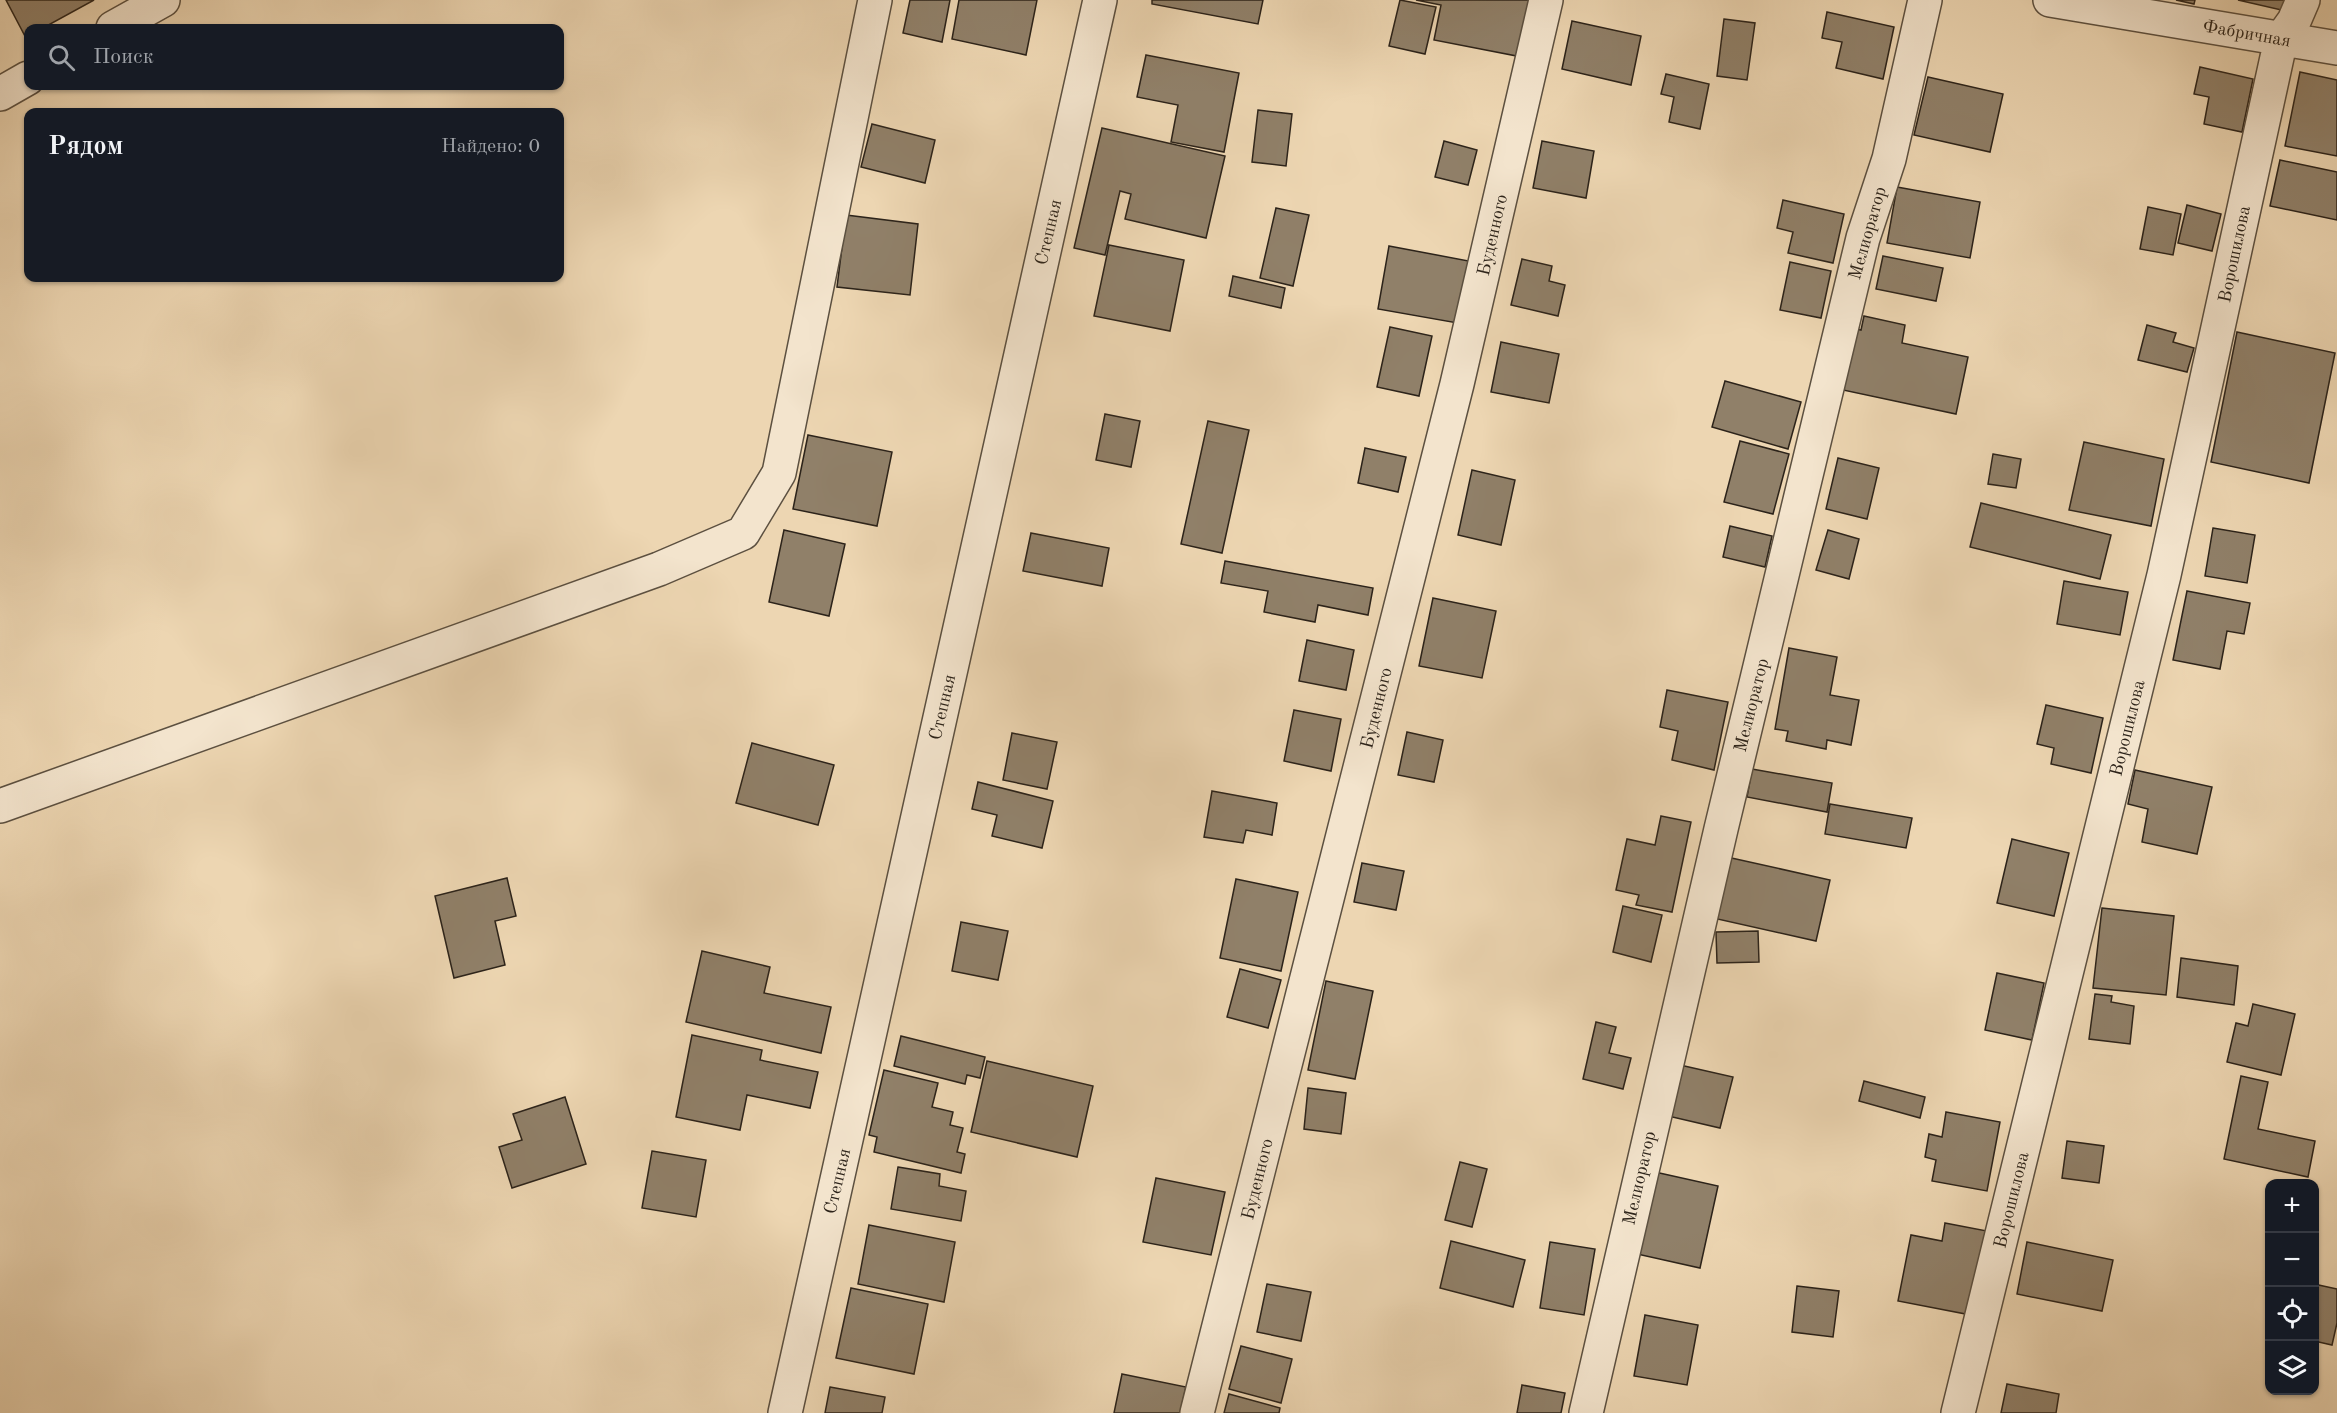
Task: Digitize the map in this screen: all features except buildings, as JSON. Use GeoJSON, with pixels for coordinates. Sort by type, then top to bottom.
{"type":"FeatureCollection","features":[{"type":"Feature","properties":{"kind":"street"},"geometry":{"type":"LineString","coordinates":[[120,24],[163,0]]}},
{"type":"Feature","properties":{"kind":"street"},"geometry":{"type":"LineString","coordinates":[[0,806],[659,569],[743,533],[779,473],[875,0]]}},
{"type":"Feature","properties":{"kind":"street","name":"Степная"},"geometry":{"type":"LineString","coordinates":[[785,1413],[1100,0]]}},
{"type":"Feature","properties":{"kind":"street","name":"Буденного"},"geometry":{"type":"LineString","coordinates":[[1197,1413],[1457,384],[1546,0]]}},
{"type":"Feature","properties":{"kind":"street","name":"Мелиоратор"},"geometry":{"type":"LineString","coordinates":[[1586,1413],[1721,829],[1863,238],[1888,159],[1925,0]]}},
{"type":"Feature","properties":{"kind":"street","name":"Фабричная"},"geometry":{"type":"LineString","coordinates":[[2050,0],[2337,48]]}},
{"type":"Feature","properties":{"kind":"street"},"geometry":{"type":"LineString","coordinates":[[2281,39],[2294,21],[2303,0]]}},
{"type":"Feature","properties":{"kind":"street","name":"Ворошилова"},"geometry":{"type":"LineString","coordinates":[[1958,1413],[2164,575],[2281,39]]}},
{"type":"Feature","properties":{"kind":"street"},"geometry":{"type":"LineString","coordinates":[[0,94],[24,80]]}}]}
